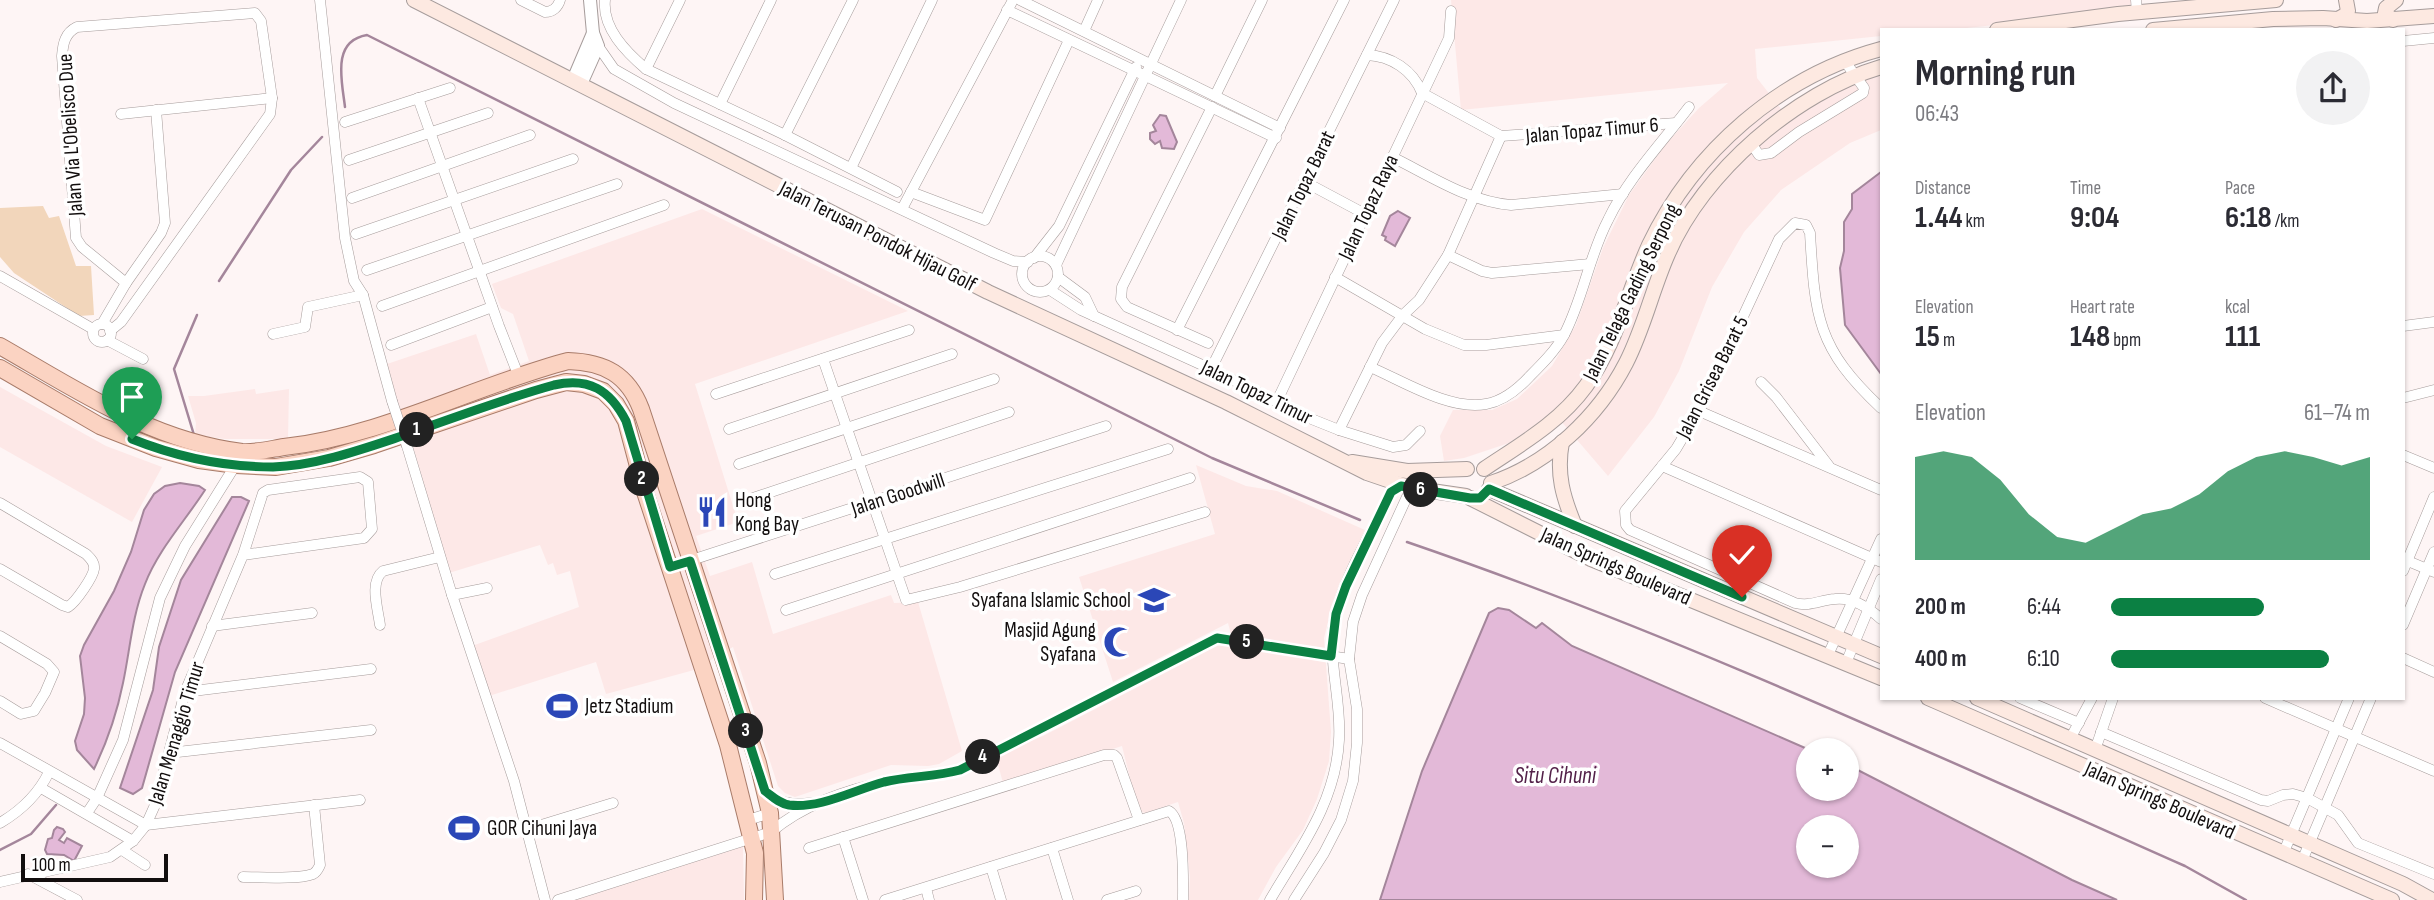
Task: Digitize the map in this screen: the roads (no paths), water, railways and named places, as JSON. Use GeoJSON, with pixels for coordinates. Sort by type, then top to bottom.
{"type":"FeatureCollection","features":[{"type":"Feature","properties":{"kind":"main road","name":"Jalan Terusan Pondok Hijau Golf"},"geometry":{"type":"LineString","coordinates":[[414,0],[988,292],[1347,461],[1367,473],[1406,487],[1468,497]]}},
{"type":"Feature","properties":{"kind":"main road"},"geometry":{"type":"LineString","coordinates":[[2026,28],[2056,26],[2137,6],[2276,0]]}},
{"type":"Feature","properties":{"kind":"main road"},"geometry":{"type":"LineString","coordinates":[[2336,20],[2348,11],[2346,0]]}},
{"type":"Feature","properties":{"kind":"main road"},"geometry":{"type":"LineString","coordinates":[[2393,20],[2385,13],[2386,8],[2396,0]]}},
{"type":"Feature","properties":{"kind":"main road"},"geometry":{"type":"LineString","coordinates":[[2200,28],[2304,18],[2393,20],[2434,16]]}},
{"type":"Feature","properties":{"kind":"main road","name":"Jalan Telaga Gading Serpong"},"geometry":{"type":"LineString","coordinates":[[1488,466],[1536,436],[1567,408],[1587,384],[1610,342],[1629,291],[1662,220],[1682,189],[1712,152],[1736,128],[1788,88],[1844,60],[1880,49]]}},
{"type":"Feature","properties":{"kind":"main road","name":"Jalan Telaga Gading Serpong"},"geometry":{"type":"LineString","coordinates":[[1495,484],[1546,456],[1605,396],[1626,364],[1668,253],[1690,214],[1719,177],[1751,143],[1795,109],[1856,76],[1880,67]]}},
{"type":"Feature","properties":{"kind":"main road"},"geometry":{"type":"LineString","coordinates":[[0,346],[128,419],[240,459],[276,467],[329,458],[374,445],[566,382],[584,384],[603,391],[611,397],[626,421],[728,745],[755,853],[754,900]]}},
{"type":"Feature","properties":{"kind":"main road"},"geometry":{"type":"LineString","coordinates":[[0,368],[100,426],[156,449],[199,460],[240,459],[359,433],[568,361],[594,364],[608,369],[629,385],[636,396],[765,791],[770,813],[775,900]]}},
{"type":"Feature","properties":{"kind":"main road"},"geometry":{"type":"LineString","coordinates":[[1562,442],[1558,463],[1559,479],[1575,526]]}},
{"type":"Feature","properties":{"kind":"main road","name":"Jalan Terusan Pondok Hijau Golf"},"geometry":{"type":"LineString","coordinates":[[1347,461],[1395,470],[1467,469]]}},
{"type":"Feature","properties":{"kind":"main road"},"geometry":{"type":"LineString","coordinates":[[1488,466],[1489,475],[1495,484],[1480,498],[1468,497],[1461,490],[1461,474],[1467,469],[1488,466]]}},
{"type":"Feature","properties":{"kind":"main road"},"geometry":{"type":"LineString","coordinates":[[1406,487],[1425,471]]}},
{"type":"Feature","properties":{"kind":"main road","name":"Jalan Springs Boulevard"},"geometry":{"type":"LineString","coordinates":[[1495,484],[1511,497],[1575,526],[1880,656]]}},
{"type":"Feature","properties":{"kind":"main road","name":"Jalan Springs Boulevard"},"geometry":{"type":"LineString","coordinates":[[1468,497],[1591,559],[1880,678]]}},
{"type":"Feature","properties":{"kind":"main road"},"geometry":{"type":"LineString","coordinates":[[1499,513],[1511,497]]}},
{"type":"Feature","properties":{"kind":"main road"},"geometry":{"type":"LineString","coordinates":[[708,682],[728,675]]}},
{"type":"Feature","properties":{"kind":"main road","name":"Jalan Springs Boulevard"},"geometry":{"type":"LineString","coordinates":[[1933,700],[2392,900]]}},
{"type":"Feature","properties":{"kind":"main road","name":"Jalan Springs Boulevard"},"geometry":{"type":"LineString","coordinates":[[1982,700],[2403,884],[2432,900]]}},
{"type":"Feature","properties":{"kind":"street"},"geometry":{"type":"LineString","coordinates":[[320,0],[345,238],[354,281],[363,295],[440,557],[514,781],[545,900]]}},
{"type":"Feature","properties":{"kind":"street"},"geometry":{"type":"LineString","coordinates":[[521,0],[545,12],[550,12],[559,3]]}},
{"type":"Feature","properties":{"kind":"street"},"geometry":{"type":"LineString","coordinates":[[590,0],[593,33],[598,46],[614,69],[674,103],[1013,261],[1028,264],[1047,258],[1056,265]]}},
{"type":"Feature","properties":{"kind":"street"},"geometry":{"type":"LineString","coordinates":[[605,0],[607,22],[629,55],[646,69],[897,192]]}},
{"type":"Feature","properties":{"kind":"street"},"geometry":{"type":"LineString","coordinates":[[646,69],[680,0]]}},
{"type":"Feature","properties":{"kind":"street"},"geometry":{"type":"LineString","coordinates":[[720,104],[771,0]]}},
{"type":"Feature","properties":{"kind":"street"},"geometry":{"type":"LineString","coordinates":[[785,135],[853,0]]}},
{"type":"Feature","properties":{"kind":"street"},"geometry":{"type":"LineString","coordinates":[[851,168],[932,0]]}},
{"type":"Feature","properties":{"kind":"street"},"geometry":{"type":"LineString","coordinates":[[902,209],[1013,0]]}},
{"type":"Feature","properties":{"kind":"street"},"geometry":{"type":"LineString","coordinates":[[1020,0],[1215,96],[1278,133]]}},
{"type":"Feature","properties":{"kind":"street"},"geometry":{"type":"LineString","coordinates":[[1084,31],[1098,0]]}},
{"type":"Feature","properties":{"kind":"street"},"geometry":{"type":"LineString","coordinates":[[1140,59],[1059,226],[1028,264],[1023,278],[1029,289],[1041,292],[1050,290],[1058,277],[1056,265],[1181,0]]}},
{"type":"Feature","properties":{"kind":"street"},"geometry":{"type":"LineString","coordinates":[[1215,96],[1262,0]]}},
{"type":"Feature","properties":{"kind":"street"},"geometry":{"type":"LineString","coordinates":[[1177,330],[1344,0]]}},
{"type":"Feature","properties":{"kind":"street","name":"Jalan Topaz Barat"},"geometry":{"type":"LineString","coordinates":[[1211,369],[1394,0]]}},
{"type":"Feature","properties":{"kind":"street"},"geometry":{"type":"LineString","coordinates":[[1007,10],[1212,107],[1278,133]]}},
{"type":"Feature","properties":{"kind":"street","name":"Jalan Topaz Raya"},"geometry":{"type":"LineString","coordinates":[[1277,401],[1449,38],[1451,10]]}},
{"type":"Feature","properties":{"kind":"street","name":"Jalan Via L'Obelisco Due"},"geometry":{"type":"LineString","coordinates":[[103,331],[121,322],[267,120],[272,108],[272,98],[261,21],[255,13],[77,27],[70,31],[64,42],[62,56],[76,237],[82,247],[126,283]]}},
{"type":"Feature","properties":{"kind":"street"},"geometry":{"type":"LineString","coordinates":[[577,82],[593,33]]}},
{"type":"Feature","properties":{"kind":"street"},"geometry":{"type":"LineString","coordinates":[[2405,41],[2434,38]]}},
{"type":"Feature","properties":{"kind":"street"},"geometry":{"type":"LineString","coordinates":[[911,192],[982,221],[1069,40]]}},
{"type":"Feature","properties":{"kind":"street"},"geometry":{"type":"LineString","coordinates":[[577,82],[598,46]]}},
{"type":"Feature","properties":{"kind":"street","name":"Jalan Topaz Timur 6"},"geometry":{"type":"LineString","coordinates":[[1367,55],[1379,55],[1401,66],[1418,82],[1422,93],[1501,136],[1676,123]]}},
{"type":"Feature","properties":{"kind":"street"},"geometry":{"type":"LineString","coordinates":[[1751,143],[1759,155],[1771,153],[1799,131],[1863,93],[1864,88],[1844,60]]}},
{"type":"Feature","properties":{"kind":"street"},"geometry":{"type":"LineString","coordinates":[[345,122],[450,88]]}},
{"type":"Feature","properties":{"kind":"street"},"geometry":{"type":"LineString","coordinates":[[121,114],[272,98]]}},
{"type":"Feature","properties":{"kind":"street"},"geometry":{"type":"LineString","coordinates":[[418,98],[519,377]]}},
{"type":"Feature","properties":{"kind":"street"},"geometry":{"type":"LineString","coordinates":[[1208,343],[1126,307],[1121,296],[1122,287],[1212,107]]}},
{"type":"Feature","properties":{"kind":"street"},"geometry":{"type":"LineString","coordinates":[[1370,367],[1449,401],[1484,405],[1517,390],[1544,362],[1564,335],[1608,220],[1652,152],[1689,107]]}},
{"type":"Feature","properties":{"kind":"street"},"geometry":{"type":"LineString","coordinates":[[103,331],[126,283],[165,223],[156,110]]}},
{"type":"Feature","properties":{"kind":"street"},"geometry":{"type":"LineString","coordinates":[[349,160],[488,113]]}},
{"type":"Feature","properties":{"kind":"street"},"geometry":{"type":"LineString","coordinates":[[352,198],[530,135]]}},
{"type":"Feature","properties":{"kind":"street"},"geometry":{"type":"LineString","coordinates":[[1339,430],[1382,343],[1402,315],[1419,300],[1448,255],[1501,136]]}},
{"type":"Feature","properties":{"kind":"street"},"geometry":{"type":"LineString","coordinates":[[1392,157],[1473,197],[1498,204],[1623,194]]}},
{"type":"Feature","properties":{"kind":"street"},"geometry":{"type":"LineString","coordinates":[[356,234],[573,159]]}},
{"type":"Feature","properties":{"kind":"street"},"geometry":{"type":"LineString","coordinates":[[1305,182],[1365,214]]}},
{"type":"Feature","properties":{"kind":"street"},"geometry":{"type":"LineString","coordinates":[[367,270],[617,184]]}},
{"type":"Feature","properties":{"kind":"street"},"geometry":{"type":"LineString","coordinates":[[382,306],[664,205]]}},
{"type":"Feature","properties":{"kind":"street","name":"Jalan Grisea Barat 5"},"geometry":{"type":"LineString","coordinates":[[1853,601],[1832,599],[1812,605],[1795,603],[1630,530],[1626,525],[1625,511],[1676,449],[1699,411],[1779,239],[1795,223],[1806,225],[1810,233],[1814,293],[1826,340],[1838,362],[1858,387],[1880,407]]}},
{"type":"Feature","properties":{"kind":"street"},"geometry":{"type":"LineString","coordinates":[[1448,255],[1492,273],[1590,264]]}},
{"type":"Feature","properties":{"kind":"street"},"geometry":{"type":"LineString","coordinates":[[0,276],[103,331],[143,359]]}},
{"type":"Feature","properties":{"kind":"street","name":"Jalan Topaz Timur"},"geometry":{"type":"LineString","coordinates":[[1058,277],[1084,297],[1094,316]]}},
{"type":"Feature","properties":{"kind":"street"},"geometry":{"type":"LineString","coordinates":[[1335,277],[1438,336],[1464,345],[1486,345],[1564,335]]}},
{"type":"Feature","properties":{"kind":"street","name":"Jalan Topaz Timur"},"geometry":{"type":"LineString","coordinates":[[1050,290],[1081,310],[1339,430],[1393,447],[1406,444],[1420,431]]}},
{"type":"Feature","properties":{"kind":"street"},"geometry":{"type":"LineString","coordinates":[[273,334],[305,327],[308,307],[363,295]]}},
{"type":"Feature","properties":{"kind":"street"},"geometry":{"type":"LineString","coordinates":[[391,345],[492,307]]}},
{"type":"Feature","properties":{"kind":"street"},"geometry":{"type":"LineString","coordinates":[[2405,326],[2434,321]]}},
{"type":"Feature","properties":{"kind":"street"},"geometry":{"type":"LineString","coordinates":[[716,394],[909,330]]}},
{"type":"Feature","properties":{"kind":"street"},"geometry":{"type":"LineString","coordinates":[[729,429],[952,354]]}},
{"type":"Feature","properties":{"kind":"street"},"geometry":{"type":"LineString","coordinates":[[823,359],[896,574],[904,596],[910,600],[1205,512]]}},
{"type":"Feature","properties":{"kind":"street"},"geometry":{"type":"LineString","coordinates":[[739,464],[994,379]]}},
{"type":"Feature","properties":{"kind":"street"},"geometry":{"type":"LineString","coordinates":[[1761,382],[1776,397],[1831,468]]}},
{"type":"Feature","properties":{"kind":"street"},"geometry":{"type":"LineString","coordinates":[[2405,397],[2434,390]]}},
{"type":"Feature","properties":{"kind":"street"},"geometry":{"type":"LineString","coordinates":[[1699,411],[1880,490]]}},
{"type":"Feature","properties":{"kind":"street"},"geometry":{"type":"LineString","coordinates":[[747,500],[1009,412]]}},
{"type":"Feature","properties":{"kind":"street","name":"Jalan Goodwill"},"geometry":{"type":"LineString","coordinates":[[670,567],[1106,426]]}},
{"type":"Feature","properties":{"kind":"street"},"geometry":{"type":"LineString","coordinates":[[775,574],[1168,449]]}},
{"type":"Feature","properties":{"kind":"street"},"geometry":{"type":"LineString","coordinates":[[2405,456],[2434,468]]}},
{"type":"Feature","properties":{"kind":"street"},"geometry":{"type":"LineString","coordinates":[[87,813],[97,798],[123,740],[160,598],[185,546],[240,459]]}},
{"type":"Feature","properties":{"kind":"street"},"geometry":{"type":"LineString","coordinates":[[1662,466],[1877,560],[1853,601],[1828,655]]}},
{"type":"Feature","properties":{"kind":"street","name":"Jalan Menaggio Timur"},"geometry":{"type":"LineString","coordinates":[[0,882],[99,860],[122,850],[146,825],[155,805],[186,692],[243,555],[265,491],[363,477],[370,484],[372,529],[368,536],[359,541],[243,555]]}},
{"type":"Feature","properties":{"kind":"street"},"geometry":{"type":"LineString","coordinates":[[786,610],[1189,478]]}},
{"type":"Feature","properties":{"kind":"street"},"geometry":{"type":"LineString","coordinates":[[1270,900],[1306,843],[1326,800],[1333,777],[1339,741],[1339,710],[1331,656],[1336,614],[1346,586],[1391,492],[1406,487]]}},
{"type":"Feature","properties":{"kind":"street"},"geometry":{"type":"LineString","coordinates":[[1294,900],[1324,853],[1345,808],[1353,781],[1357,709],[1349,659],[1353,622],[1406,487]]}},
{"type":"Feature","properties":{"kind":"street"},"geometry":{"type":"LineString","coordinates":[[2430,570],[2405,560],[2434,497]]}},
{"type":"Feature","properties":{"kind":"street"},"geometry":{"type":"LineString","coordinates":[[0,503],[86,554],[93,561],[94,571],[74,604],[68,607],[0,569]]}},
{"type":"Feature","properties":{"kind":"street"},"geometry":{"type":"LineString","coordinates":[[2405,621],[2430,570],[2434,552]]}},
{"type":"Feature","properties":{"kind":"street"},"geometry":{"type":"LineString","coordinates":[[380,625],[375,585],[378,575],[383,571],[440,557]]}},
{"type":"Feature","properties":{"kind":"street"},"geometry":{"type":"LineString","coordinates":[[1846,663],[1880,581]]}},
{"type":"Feature","properties":{"kind":"street"},"geometry":{"type":"LineString","coordinates":[[452,595],[486,588]]}},
{"type":"Feature","properties":{"kind":"street"},"geometry":{"type":"LineString","coordinates":[[1853,601],[1869,608],[1880,618]]}},
{"type":"Feature","properties":{"kind":"street"},"geometry":{"type":"LineString","coordinates":[[212,626],[312,613]]}},
{"type":"Feature","properties":{"kind":"street"},"geometry":{"type":"LineString","coordinates":[[0,636],[50,665],[54,672],[37,708],[31,713],[21,714],[0,701]]}},
{"type":"Feature","properties":{"kind":"street"},"geometry":{"type":"LineString","coordinates":[[558,900],[771,832],[792,816],[819,803],[884,782],[938,776],[960,770],[1217,638],[1349,659]]}},
{"type":"Feature","properties":{"kind":"street"},"geometry":{"type":"LineString","coordinates":[[2405,659],[2434,672]]}},
{"type":"Feature","properties":{"kind":"street"},"geometry":{"type":"LineString","coordinates":[[186,692],[371,669]]}},
{"type":"Feature","properties":{"kind":"street"},"geometry":{"type":"LineString","coordinates":[[2025,700],[2079,723]]}},
{"type":"Feature","properties":{"kind":"street"},"geometry":{"type":"LineString","coordinates":[[2070,739],[2091,700]]}},
{"type":"Feature","properties":{"kind":"street"},"geometry":{"type":"LineString","coordinates":[[2095,750],[2112,700]]}},
{"type":"Feature","properties":{"kind":"street"},"geometry":{"type":"LineString","coordinates":[[2269,700],[2434,771]]}},
{"type":"Feature","properties":{"kind":"street"},"geometry":{"type":"LineString","coordinates":[[2283,854],[2348,700]]}},
{"type":"Feature","properties":{"kind":"street"},"geometry":{"type":"LineString","coordinates":[[2302,861],[2370,700]]}},
{"type":"Feature","properties":{"kind":"street"},"geometry":{"type":"LineString","coordinates":[[169,753],[371,730]]}},
{"type":"Feature","properties":{"kind":"street"},"geometry":{"type":"LineString","coordinates":[[2102,732],[2261,800],[2268,801],[2293,794],[2307,797],[2338,815],[2358,843],[2434,874]]}},
{"type":"Feature","properties":{"kind":"street"},"geometry":{"type":"LineString","coordinates":[[0,743],[146,825],[360,800]]}},
{"type":"Feature","properties":{"kind":"street"},"geometry":{"type":"LineString","coordinates":[[809,848],[1104,755],[1114,755],[1116,758],[1139,820]]}},
{"type":"Feature","properties":{"kind":"street"},"geometry":{"type":"LineString","coordinates":[[0,823],[22,809],[41,788],[49,772]]}},
{"type":"Feature","properties":{"kind":"street"},"geometry":{"type":"LineString","coordinates":[[41,788],[133,841]]}},
{"type":"Feature","properties":{"kind":"street"},"geometry":{"type":"LineString","coordinates":[[765,791],[787,805],[819,803]]}},
{"type":"Feature","properties":{"kind":"street"},"geometry":{"type":"LineString","coordinates":[[1326,800],[1345,808]]}},
{"type":"Feature","properties":{"kind":"street"},"geometry":{"type":"LineString","coordinates":[[525,830],[613,803]]}},
{"type":"Feature","properties":{"kind":"street"},"geometry":{"type":"LineString","coordinates":[[243,877],[277,878],[312,874],[318,870],[320,865],[314,805]]}},
{"type":"Feature","properties":{"kind":"street"},"geometry":{"type":"LineString","coordinates":[[885,900],[1161,813],[1173,812],[1178,822],[1183,864],[1183,900]]}},
{"type":"Feature","properties":{"kind":"street"},"geometry":{"type":"LineString","coordinates":[[748,820],[770,813]]}},
{"type":"Feature","properties":{"kind":"street"},"geometry":{"type":"LineString","coordinates":[[843,837],[863,900]]}},
{"type":"Feature","properties":{"kind":"street"},"geometry":{"type":"LineString","coordinates":[[1052,848],[1068,900]]}},
{"type":"Feature","properties":{"kind":"street"},"geometry":{"type":"LineString","coordinates":[[122,850],[145,865]]}},
{"type":"Feature","properties":{"kind":"street"},"geometry":{"type":"LineString","coordinates":[[991,867],[1001,900]]}},
{"type":"Feature","properties":{"kind":"street"},"geometry":{"type":"LineString","coordinates":[[28,874],[77,900]]}},
{"type":"Feature","properties":{"kind":"street"},"geometry":{"type":"LineString","coordinates":[[926,888],[929,900]]}},
{"type":"Feature","properties":{"kind":"street"},"geometry":{"type":"LineString","coordinates":[[1110,900],[1136,891]]}},
{"type":"Feature","properties":{"kind":"water"},"geometry":{"type":"Polygon","coordinates":[[[1160,115],[1166,116],[1177,142],[1174,149],[1162,148],[1160,141],[1155,144],[1150,139],[1150,133],[1156,131],[1153,125],[1160,115]]]}},
{"type":"Feature","properties":{"kind":"water"},"geometry":{"type":"Polygon","coordinates":[[[1880,173],[1880,373],[1845,325],[1840,268],[1844,251],[1844,222],[1852,209],[1852,194],[1880,173]]]}},
{"type":"Feature","properties":{"kind":"water"},"geometry":{"type":"Polygon","coordinates":[[[1398,211],[1410,218],[1395,246],[1382,235],[1390,216],[1398,211]]]}},
{"type":"Feature","properties":{"kind":"water"},"geometry":{"type":"Polygon","coordinates":[[[180,483],[199,486],[205,490],[150,571],[134,621],[118,705],[94,769],[77,750],[75,741],[84,714],[85,698],[80,656],[114,591],[131,552],[144,510],[154,494],[165,486],[180,483]]]}},
{"type":"Feature","properties":{"kind":"water"},"geometry":{"type":"Polygon","coordinates":[[[232,497],[249,501],[175,672],[142,788],[133,794],[120,788],[153,690],[159,647],[181,580],[232,497]]]}},
{"type":"Feature","properties":{"kind":"water","name":"Situ Cihuni"},"geometry":{"type":"Polygon","coordinates":[[[1498,608],[1509,610],[1536,628],[1542,623],[1572,646],[1796,744],[1796,801],[1859,801],[1859,771],[2072,880],[2117,900],[1380,900],[1422,771],[1489,613],[1498,608]]]}},
{"type":"Feature","properties":{"kind":"water"},"geometry":{"type":"Polygon","coordinates":[[[57,827],[65,832],[59,840],[64,843],[67,838],[82,846],[74,861],[64,855],[47,854],[45,850],[48,839],[52,838],[57,827]]]}},
{"type":"Feature","properties":{"kind":"waterway"},"geometry":{"type":"LineString","coordinates":[[345,107],[341,74],[343,54],[348,45],[367,35],[1212,458],[1360,520]]}},
{"type":"Feature","properties":{"kind":"waterway"},"geometry":{"type":"LineString","coordinates":[[219,281],[291,170],[322,137]]}},
{"type":"Feature","properties":{"kind":"waterway"},"geometry":{"type":"LineString","coordinates":[[194,435],[174,369],[197,315]]}},
{"type":"Feature","properties":{"kind":"waterway"},"geometry":{"type":"LineString","coordinates":[[1407,542],[1605,615],[1799,695],[2185,866],[2246,900]]}},
{"type":"Feature","properties":{"kind":"waterway"},"geometry":{"type":"LineString","coordinates":[[0,850],[31,834],[56,805]]}},
{"type":"Feature","properties":{"kind":"place","name":"Hong Kong Bay"},"geometry":{"type":"Point","coordinates":[712,512]}},
{"type":"Feature","properties":{"kind":"place","name":"Syafana Islamic School"},"geometry":{"type":"Point","coordinates":[1154,600]}},
{"type":"Feature","properties":{"kind":"place","name":"Masjid Agung Syafana"},"geometry":{"type":"Point","coordinates":[1119,642]}},
{"type":"Feature","properties":{"kind":"place","name":"Jetz Stadium"},"geometry":{"type":"Point","coordinates":[562,706]}},
{"type":"Feature","properties":{"kind":"place","name":"GOR Cihuni Jaya"},"geometry":{"type":"Point","coordinates":[464,828]}}]}
